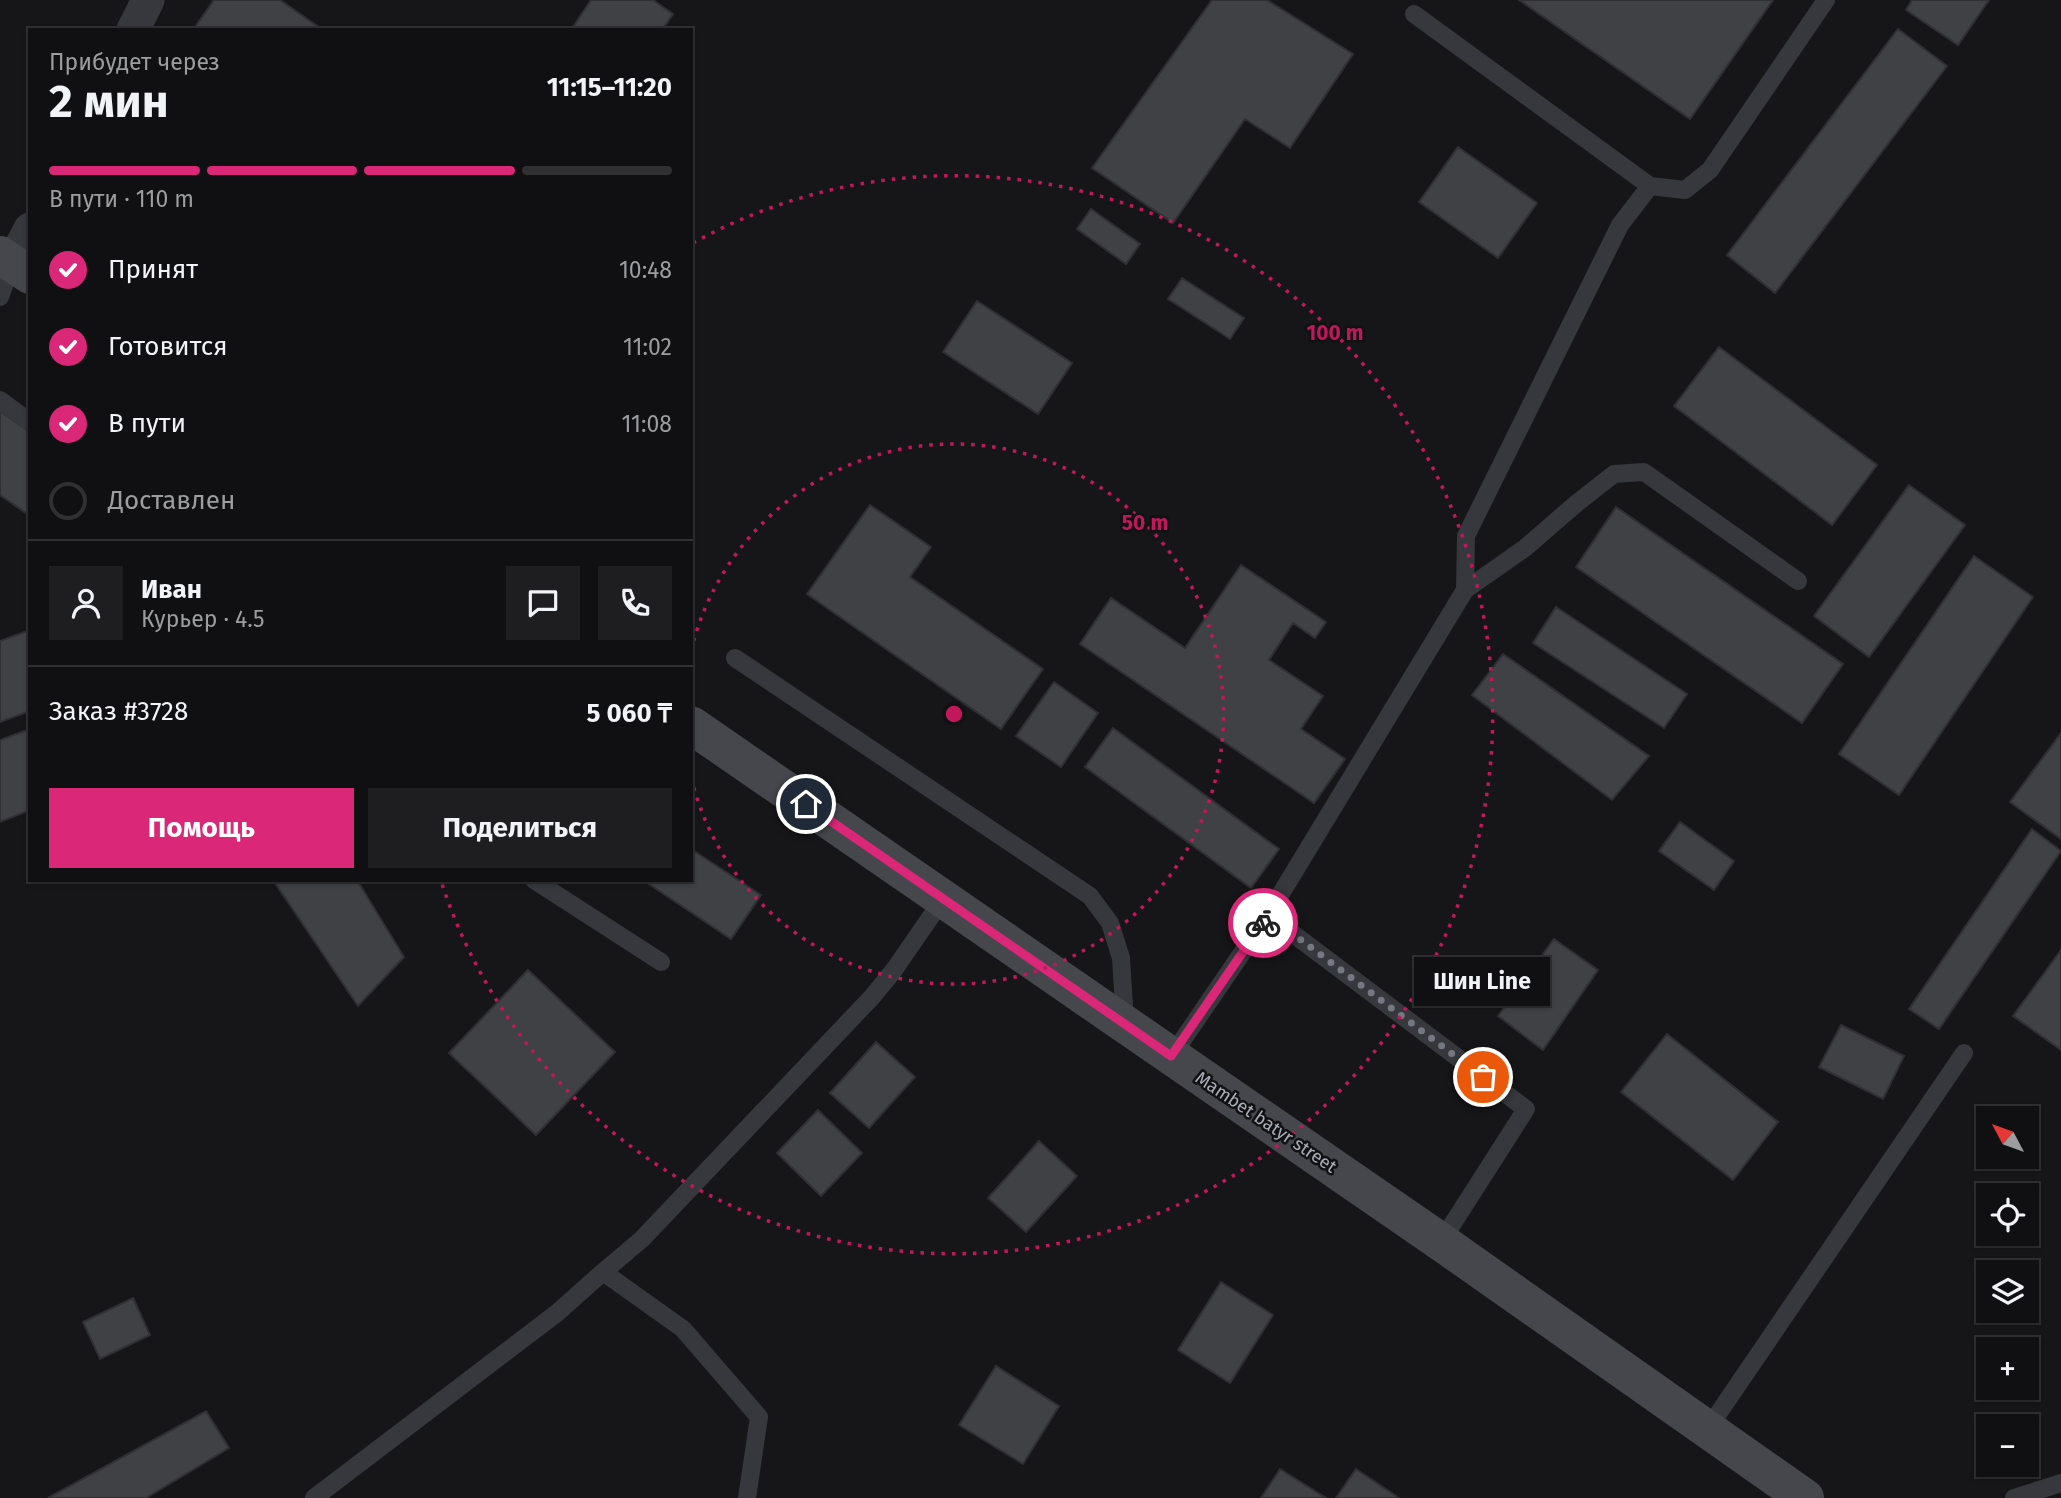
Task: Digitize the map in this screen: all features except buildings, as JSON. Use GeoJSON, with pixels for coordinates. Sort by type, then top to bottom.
{"type":"FeatureCollection","features":[{"type":"Feature","properties":{"kind":"main road","name":"Mambet batyr street"},"geometry":{"type":"LineString","coordinates":[[693,726],[1441,1242],[1805,1498]]}},
{"type":"Feature","properties":{"kind":"street"},"geometry":{"type":"LineString","coordinates":[[134,28],[148,0]]}},
{"type":"Feature","properties":{"kind":"street"},"geometry":{"type":"LineString","coordinates":[[10,272],[28,233]]}},
{"type":"Feature","properties":{"kind":"lane"},"geometry":{"type":"LineString","coordinates":[[1414,14],[1650,186],[1685,190],[1710,170],[1826,0]]}},
{"type":"Feature","properties":{"kind":"lane"},"geometry":{"type":"LineString","coordinates":[[1465,590],[1466,536],[1620,225],[1650,186]]}},
{"type":"Feature","properties":{"kind":"lane"},"geometry":{"type":"LineString","coordinates":[[0,400],[28,421]]}},
{"type":"Feature","properties":{"kind":"lane"},"geometry":{"type":"LineString","coordinates":[[1171,1056],[1268,915],[1465,590],[1525,548],[1614,474],[1644,472],[1798,581]]}},
{"type":"Feature","properties":{"kind":"lane"},"geometry":{"type":"LineString","coordinates":[[735,658],[1090,896],[1110,923],[1121,958],[1125,1025]]}},
{"type":"Feature","properties":{"kind":"lane"},"geometry":{"type":"LineString","coordinates":[[537,882],[660,962]]}},
{"type":"Feature","properties":{"kind":"lane"},"geometry":{"type":"LineString","coordinates":[[314,1498],[557,1313],[642,1239],[872,997],[943,899]]}},
{"type":"Feature","properties":{"kind":"lane"},"geometry":{"type":"LineString","coordinates":[[1268,915],[1526,1109],[1441,1242]]}},
{"type":"Feature","properties":{"kind":"lane"},"geometry":{"type":"LineString","coordinates":[[1707,1430],[1964,1053]]}},
{"type":"Feature","properties":{"kind":"lane"},"geometry":{"type":"LineString","coordinates":[[603,1272],[683,1329],[759,1417],[747,1498]]}},
{"type":"Feature","properties":{"kind":"lane"},"geometry":{"type":"LineString","coordinates":[[2014,1498],[2061,1483]]}},
{"type":"Feature","properties":{"kind":"way so far"},"geometry":{"type":"LineString","coordinates":[[1263,923],[1268,915],[1483,1077]]}},
{"type":"Feature","properties":{"kind":"place","name":"Шин Line"},"geometry":{"type":"Point","coordinates":[1483,1077]}},
{"type":"Feature","properties":{"kind":"route"},"geometry":{"type":"LineString","coordinates":[[806,804],[1171,1056],[1263,923]]}}]}
